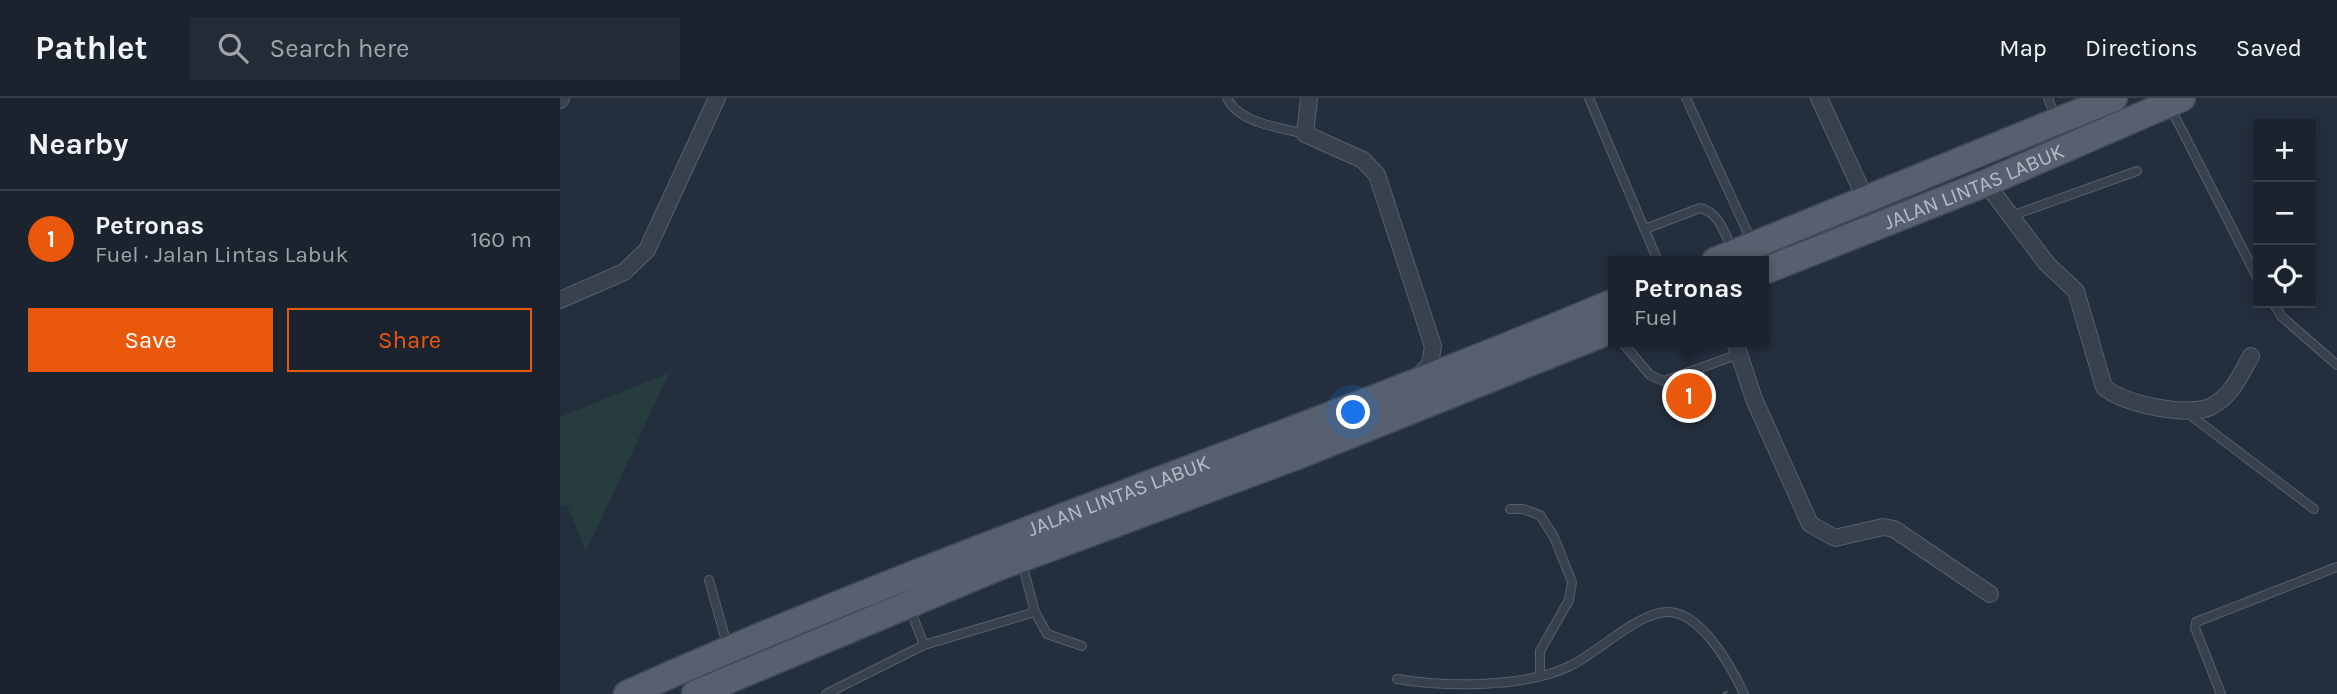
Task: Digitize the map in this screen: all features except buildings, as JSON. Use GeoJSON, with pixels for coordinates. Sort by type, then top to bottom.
{"type":"FeatureCollection","features":[{"type":"Feature","properties":{"kind":"main road","name":"JALAN LINTAS LABUK"},"geometry":{"type":"LineString","coordinates":[[1734,254],[1867,202],[2052,110],[2114,98]]}},
{"type":"Feature","properties":{"kind":"main road","name":"JALAN LINTAS LABUK"},"geometry":{"type":"LineString","coordinates":[[1769,269],[1986,183],[2176,101]]}},
{"type":"Feature","properties":{"kind":"main road","name":"JALAN LINTAS LABUK"},"geometry":{"type":"LineString","coordinates":[[627,694],[867,591],[1484,357],[1608,305]]}},
{"type":"Feature","properties":{"kind":"main road","name":"JALAN LINTAS LABUK"},"geometry":{"type":"LineString","coordinates":[[695,694],[1021,558],[1297,456],[1608,336]]}},
{"type":"Feature","properties":{"kind":"main road"},"geometry":{"type":"LineString","coordinates":[[867,591],[930,576],[1145,497],[1153,497],[1160,505]]}},
{"type":"Feature","properties":{"kind":"street"},"geometry":{"type":"LineString","coordinates":[[560,300],[624,272],[647,250],[718,98]]}},
{"type":"Feature","properties":{"kind":"street"},"geometry":{"type":"LineString","coordinates":[[1308,98],[1304,134],[1356,156],[1377,175],[1433,345],[1430,364],[1405,387]]}},
{"type":"Feature","properties":{"kind":"street"},"geometry":{"type":"LineString","coordinates":[[1819,98],[1867,202]]}},
{"type":"Feature","properties":{"kind":"street"},"geometry":{"type":"LineString","coordinates":[[1986,183],[2048,264],[2076,291],[2105,387],[2124,401],[2183,410],[2210,408],[2229,394],[2251,356]]}},
{"type":"Feature","properties":{"kind":"street"},"geometry":{"type":"LineString","coordinates":[[1433,345],[1443,354],[1457,359],[1484,357]]}},
{"type":"Feature","properties":{"kind":"street"},"geometry":{"type":"LineString","coordinates":[[1737,348],[1754,399],[1810,524],[1835,538],[1883,527],[1894,529],[1990,594]]}},
{"type":"Feature","properties":{"kind":"lane"},"geometry":{"type":"LineString","coordinates":[[1227,98],[1235,110],[1247,118],[1304,134]]}},
{"type":"Feature","properties":{"kind":"lane"},"geometry":{"type":"LineString","coordinates":[[1589,98],[1656,256]]}},
{"type":"Feature","properties":{"kind":"lane"},"geometry":{"type":"LineString","coordinates":[[1686,98],[1734,254]]}},
{"type":"Feature","properties":{"kind":"lane"},"geometry":{"type":"LineString","coordinates":[[2176,101],[2253,268]]}},
{"type":"Feature","properties":{"kind":"lane"},"geometry":{"type":"LineString","coordinates":[[2011,216],[2137,171]]}},
{"type":"Feature","properties":{"kind":"lane"},"geometry":{"type":"LineString","coordinates":[[1644,229],[1700,208],[1709,210],[1716,216],[1734,254]]}},
{"type":"Feature","properties":{"kind":"lane"},"geometry":{"type":"LineString","coordinates":[[2276,308],[2282,317],[2337,365]]}},
{"type":"Feature","properties":{"kind":"lane"},"geometry":{"type":"LineString","coordinates":[[1627,347],[1650,375],[1664,381],[1737,348]]}},
{"type":"Feature","properties":{"kind":"lane"},"geometry":{"type":"LineString","coordinates":[[2183,410],[2314,509]]}},
{"type":"Feature","properties":{"kind":"lane"},"geometry":{"type":"LineString","coordinates":[[1510,509],[1523,509],[1540,515],[1554,537],[1572,582],[1569,600],[1540,651],[1540,676]]}},
{"type":"Feature","properties":{"kind":"lane"},"geometry":{"type":"LineString","coordinates":[[1021,558],[1035,612],[1047,634],[1082,646]]}},
{"type":"Feature","properties":{"kind":"lane"},"geometry":{"type":"LineString","coordinates":[[2221,694],[2195,628],[2196,622],[2337,567]]}},
{"type":"Feature","properties":{"kind":"lane"},"geometry":{"type":"LineString","coordinates":[[709,580],[728,649]]}},
{"type":"Feature","properties":{"kind":"lane"},"geometry":{"type":"LineString","coordinates":[[908,605],[924,645]]}},
{"type":"Feature","properties":{"kind":"lane"},"geometry":{"type":"LineString","coordinates":[[826,694],[924,645],[1035,612]]}},
{"type":"Feature","properties":{"kind":"lane"},"geometry":{"type":"LineString","coordinates":[[1397,678],[1429,684],[1540,676],[1569,667],[1647,617],[1669,612],[1688,618],[1718,646],[1744,694]]}},
{"type":"Feature","properties":{"kind":"green space"},"geometry":{"type":"Polygon","coordinates":[[[669,373],[586,552],[567,505],[560,507],[560,417],[669,373]]]}},
{"type":"Feature","properties":{"kind":"place","name":"Petronas"},"geometry":{"type":"Point","coordinates":[1689,396]}}]}
